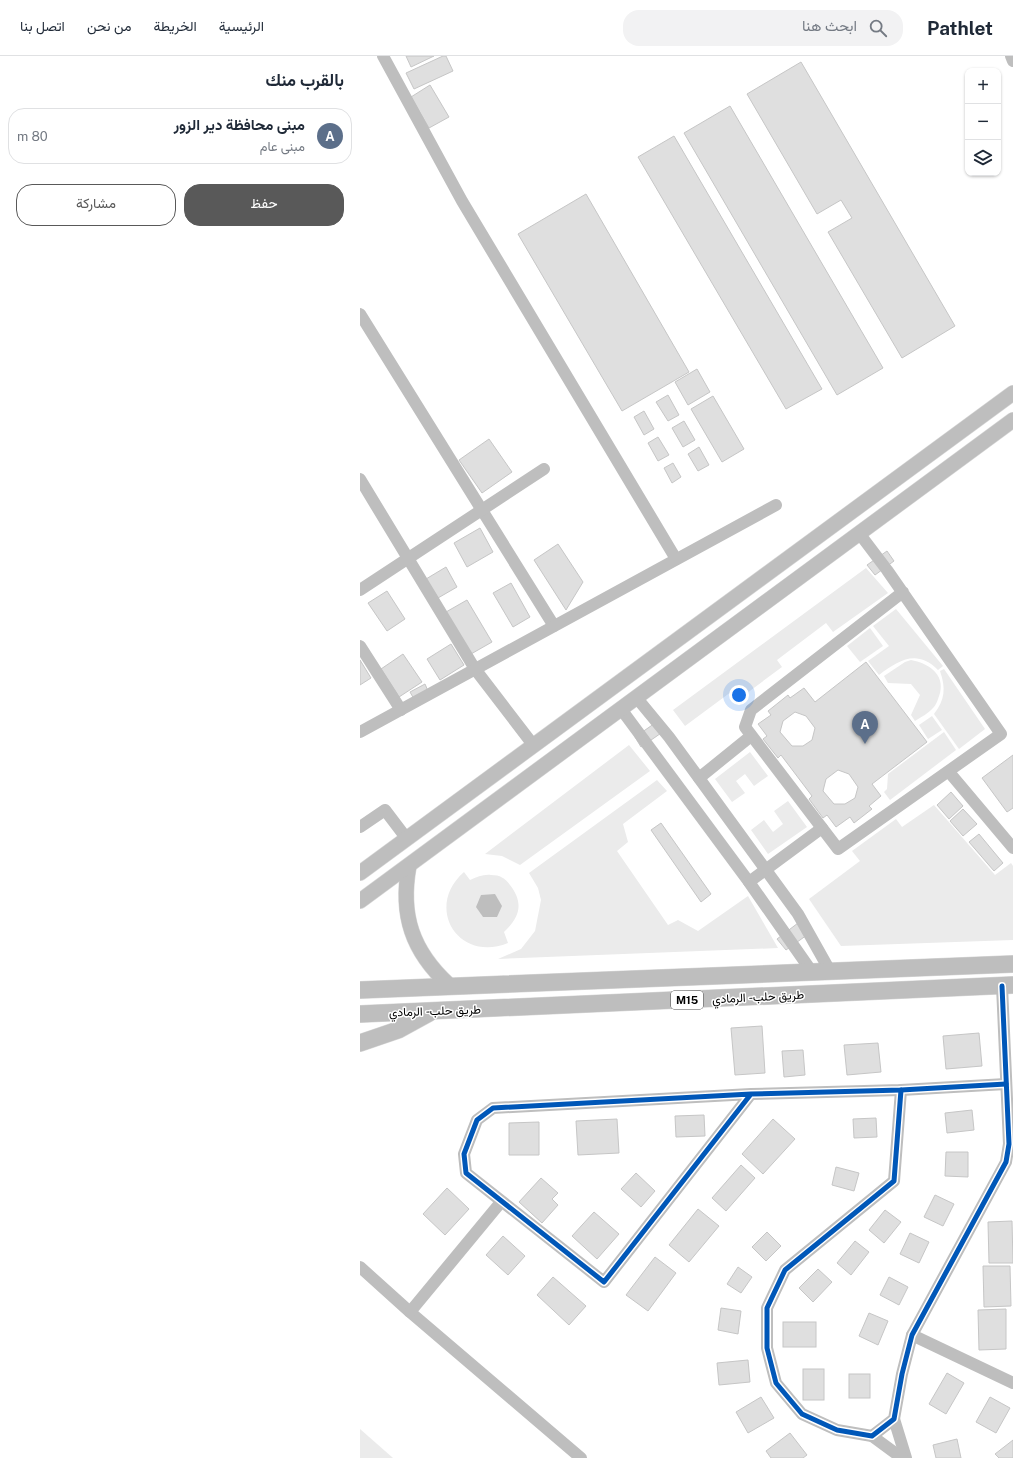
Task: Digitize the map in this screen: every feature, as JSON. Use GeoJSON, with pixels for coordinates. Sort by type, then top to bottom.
{"type":"FeatureCollection","features":[{"type":"Feature","properties":{"kind":"highway","name":"طريق حلب - الرمادي"},"geometry":{"type":"LineString","coordinates":[[360,990],[449,985],[1013,964]]}},
{"type":"Feature","properties":{"kind":"highway","name":"طريق حلب - الرمادي"},"geometry":{"type":"LineString","coordinates":[[360,1014],[1007,985]]}},
{"type":"Feature","properties":{"kind":"highway"},"geometry":{"type":"LineString","coordinates":[[360,1043],[398,1030],[431,1011]]}},
{"type":"Feature","properties":{"kind":"main road"},"geometry":{"type":"LineString","coordinates":[[360,873],[1013,392]]}},
{"type":"Feature","properties":{"kind":"main road"},"geometry":{"type":"LineString","coordinates":[[360,900],[409,866],[1013,420]]}},
{"type":"Feature","properties":{"kind":"main road"},"geometry":{"type":"LineString","coordinates":[[409,866],[405,899],[411,932],[426,961],[449,985]]}},
{"type":"Feature","properties":{"kind":"street"},"geometry":{"type":"LineString","coordinates":[[383,56],[462,201],[676,559]]}},
{"type":"Feature","properties":{"kind":"street"},"geometry":{"type":"LineString","coordinates":[[1011,56],[1013,61]]}},
{"type":"Feature","properties":{"kind":"street"},"geometry":{"type":"LineString","coordinates":[[360,314],[554,626]]}},
{"type":"Feature","properties":{"kind":"street"},"geometry":{"type":"LineString","coordinates":[[360,590],[544,469]]}},
{"type":"Feature","properties":{"kind":"street"},"geometry":{"type":"LineString","coordinates":[[360,479],[475,669],[534,746]]}},
{"type":"Feature","properties":{"kind":"street"},"geometry":{"type":"LineString","coordinates":[[360,732],[776,504]]}},
{"type":"Feature","properties":{"kind":"street"},"geometry":{"type":"LineString","coordinates":[[859,533],[903,592],[1001,734],[838,849],[745,728],[751,710],[903,592]]}},
{"type":"Feature","properties":{"kind":"street"},"geometry":{"type":"LineString","coordinates":[[360,646],[401,710]]}},
{"type":"Feature","properties":{"kind":"street"},"geometry":{"type":"LineString","coordinates":[[636,697],[699,778],[767,870],[798,914],[830,971]]}},
{"type":"Feature","properties":{"kind":"street"},"geometry":{"type":"LineString","coordinates":[[620,709],[749,882],[812,972]]}},
{"type":"Feature","properties":{"kind":"street"},"geometry":{"type":"LineString","coordinates":[[699,778],[751,736]]}},
{"type":"Feature","properties":{"kind":"street"},"geometry":{"type":"LineString","coordinates":[[948,772],[1013,848]]}},
{"type":"Feature","properties":{"kind":"street"},"geometry":{"type":"LineString","coordinates":[[360,827],[385,810],[407,839]]}},
{"type":"Feature","properties":{"kind":"street"},"geometry":{"type":"LineString","coordinates":[[749,882],[822,828]]}},
{"type":"Feature","properties":{"kind":"street"},"geometry":{"type":"LineString","coordinates":[[906,1458],[894,1419],[902,1374],[912,1335],[1010,1162],[1006,1084],[1007,985]]}},
{"type":"Feature","properties":{"kind":"street"},"geometry":{"type":"LineString","coordinates":[[751,1094],[604,1282],[466,1173],[464,1154],[477,1120],[493,1108],[751,1094],[901,1090],[1006,1084]]}},
{"type":"Feature","properties":{"kind":"street"},"geometry":{"type":"LineString","coordinates":[[901,1090],[894,1181],[785,1270],[767,1308],[767,1348],[776,1383],[802,1414],[837,1430],[872,1436],[902,1458]]}},
{"type":"Feature","properties":{"kind":"street"},"geometry":{"type":"LineString","coordinates":[[410,1312],[501,1202]]}},
{"type":"Feature","properties":{"kind":"street"},"geometry":{"type":"LineString","coordinates":[[360,1267],[410,1312],[581,1458]]}},
{"type":"Feature","properties":{"kind":"street"},"geometry":{"type":"LineString","coordinates":[[912,1335],[1013,1383]]}},
{"type":"Feature","properties":{"kind":"street"},"geometry":{"type":"LineString","coordinates":[[872,1436],[894,1419]]}},
{"type":"Feature","properties":{"kind":"shaded area"},"geometry":{"type":"Polygon","coordinates":[[[866,568],[888,593],[833,632],[826,623],[777,660],[782,667],[743,696],[735,689],[685,726],[673,710],[866,568]]]}},
{"type":"Feature","properties":{"kind":"shaded area"},"geometry":{"type":"Polygon","coordinates":[[[896,609],[943,666],[938,670],[923,660],[915,658],[901,661],[879,675],[868,661],[889,646],[873,626],[896,609]]]}},
{"type":"Feature","properties":{"kind":"shaded area"},"geometry":{"type":"Polygon","coordinates":[[[870,628],[883,646],[860,662],[847,646],[870,628]]]}},
{"type":"Feature","properties":{"kind":"shaded area"},"geometry":{"type":"Polygon","coordinates":[[[911,660],[934,670],[938,675],[941,686],[939,697],[934,706],[931,710],[915,721],[911,715],[920,695],[911,684],[888,683],[884,676],[905,662],[911,660]]]}},
{"type":"Feature","properties":{"kind":"shaded area"},"geometry":{"type":"Polygon","coordinates":[[[944,669],[985,729],[959,749],[934,714],[942,699],[944,688],[940,671],[944,669]]]}},
{"type":"Feature","properties":{"kind":"shaded area"},"geometry":{"type":"Polygon","coordinates":[[[932,716],[942,730],[928,739],[919,725],[932,716]]]}},
{"type":"Feature","properties":{"kind":"shaded area"},"geometry":{"type":"Polygon","coordinates":[[[944,732],[956,750],[890,800],[884,792],[887,789],[888,774],[944,732]]]}},
{"type":"Feature","properties":{"kind":"shaded area"},"geometry":{"type":"Polygon","coordinates":[[[629,745],[650,771],[520,865],[502,856],[485,854],[629,745]]]}},
{"type":"Feature","properties":{"kind":"shaded area"},"geometry":{"type":"Polygon","coordinates":[[[750,752],[768,776],[754,786],[745,774],[736,781],[745,793],[732,802],[715,779],[750,752]]]}},
{"type":"Feature","properties":{"kind":"shaded area"},"geometry":{"type":"Polygon","coordinates":[[[657,780],[667,791],[623,824],[628,842],[617,851],[668,925],[678,920],[698,931],[748,896],[778,948],[498,959],[521,949],[535,931],[541,900],[538,888],[529,873],[657,780]]]}},
{"type":"Feature","properties":{"kind":"shaded area"},"geometry":{"type":"Polygon","coordinates":[[[788,801],[807,827],[768,854],[751,830],[764,820],[773,832],[783,824],[774,811],[788,801]]]}},
{"type":"Feature","properties":{"kind":"shaded area"},"geometry":{"type":"Polygon","coordinates":[[[934,805],[995,875],[1011,863],[1013,866],[1013,940],[841,946],[809,899],[860,861],[852,851],[896,819],[902,827],[934,805]]]}},
{"type":"Feature","properties":{"kind":"shaded area"},"geometry":{"type":"Polygon","coordinates":[[[464,872],[470,880],[486,875],[494,875],[502,877],[510,885],[517,898],[518,910],[514,921],[504,932],[508,943],[490,947],[474,945],[462,939],[452,928],[447,915],[447,901],[452,886],[464,872]]]}},
{"type":"Feature","properties":{"kind":"shaded area"},"geometry":{"type":"Polygon","coordinates":[[[495,894],[502,906],[497,917],[483,917],[476,907],[481,895],[495,894]]]}},
{"type":"Feature","properties":{"kind":"shaded area"},"geometry":{"type":"Polygon","coordinates":[[[360,1429],[393,1458],[360,1458],[360,1429]]]}},
{"type":"Feature","properties":{"kind":"building"},"geometry":{"type":"Polygon","coordinates":[[[406,56],[434,56],[411,67],[406,56]]]}},
{"type":"Feature","properties":{"kind":"building"},"geometry":{"type":"Polygon","coordinates":[[[446,56],[453,71],[414,89],[406,73],[446,56]]]}},
{"type":"Feature","properties":{"kind":"building"},"geometry":{"type":"Polygon","coordinates":[[[801,62],[955,326],[902,358],[828,232],[852,218],[841,200],[817,214],[747,94],[801,62]]]}},
{"type":"Feature","properties":{"kind":"building"},"geometry":{"type":"Polygon","coordinates":[[[430,85],[449,117],[429,128],[411,97],[430,85]]]}},
{"type":"Feature","properties":{"kind":"building"},"geometry":{"type":"Polygon","coordinates":[[[730,106],[883,368],[837,395],[684,133],[730,106]]]}},
{"type":"Feature","properties":{"kind":"building"},"geometry":{"type":"Polygon","coordinates":[[[674,136],[822,389],[786,409],[638,157],[674,136]]]}},
{"type":"Feature","properties":{"kind":"building"},"geometry":{"type":"Polygon","coordinates":[[[586,194],[689,372],[622,411],[518,234],[586,194]]]}},
{"type":"Feature","properties":{"kind":"building"},"geometry":{"type":"Polygon","coordinates":[[[697,369],[710,392],[688,405],[675,382],[697,369]]]}},
{"type":"Feature","properties":{"kind":"building"},"geometry":{"type":"Polygon","coordinates":[[[668,395],[679,415],[668,421],[656,402],[668,395]]]}},
{"type":"Feature","properties":{"kind":"building"},"geometry":{"type":"Polygon","coordinates":[[[713,396],[744,449],[722,462],[691,409],[713,396]]]}},
{"type":"Feature","properties":{"kind":"building"},"geometry":{"type":"Polygon","coordinates":[[[644,411],[654,429],[644,435],[634,417],[644,411]]]}},
{"type":"Feature","properties":{"kind":"building"},"geometry":{"type":"Polygon","coordinates":[[[684,421],[695,440],[683,447],[672,428],[684,421]]]}},
{"type":"Feature","properties":{"kind":"building"},"geometry":{"type":"Polygon","coordinates":[[[658,437],[669,455],[658,461],[648,443],[658,437]]]}},
{"type":"Feature","properties":{"kind":"building"},"geometry":{"type":"Polygon","coordinates":[[[489,439],[512,472],[482,493],[459,460],[489,439]]]}},
{"type":"Feature","properties":{"kind":"building"},"geometry":{"type":"Polygon","coordinates":[[[699,447],[709,465],[698,471],[688,454],[699,447]]]}},
{"type":"Feature","properties":{"kind":"building"},"geometry":{"type":"Polygon","coordinates":[[[673,463],[681,477],[672,483],[664,468],[673,463]]]}},
{"type":"Feature","properties":{"kind":"building"},"geometry":{"type":"Polygon","coordinates":[[[480,528],[493,552],[467,567],[454,543],[480,528]]]}},
{"type":"Feature","properties":{"kind":"building"},"geometry":{"type":"Polygon","coordinates":[[[558,544],[583,582],[566,610],[534,560],[558,544]]]}},
{"type":"Feature","properties":{"kind":"building"},"geometry":{"type":"Polygon","coordinates":[[[887,551],[894,561],[875,575],[867,565],[887,551]]]}},
{"type":"Feature","properties":{"kind":"building"},"geometry":{"type":"Polygon","coordinates":[[[446,567],[457,587],[438,598],[426,579],[446,567]]]}},
{"type":"Feature","properties":{"kind":"building"},"geometry":{"type":"Polygon","coordinates":[[[511,583],[530,617],[513,627],[493,593],[511,583]]]}},
{"type":"Feature","properties":{"kind":"building"},"geometry":{"type":"Polygon","coordinates":[[[387,591],[405,619],[387,631],[368,603],[387,591]]]}},
{"type":"Feature","properties":{"kind":"building"},"geometry":{"type":"Polygon","coordinates":[[[467,600],[492,642],[471,654],[446,612],[467,600]]]}},
{"type":"Feature","properties":{"kind":"building"},"geometry":{"type":"Polygon","coordinates":[[[451,644],[464,665],[440,680],[427,659],[451,644]]]}},
{"type":"Feature","properties":{"kind":"building"},"geometry":{"type":"Polygon","coordinates":[[[403,654],[422,682],[399,697],[381,669],[403,654]]]}},
{"type":"Feature","properties":{"kind":"building"},"geometry":{"type":"Polygon","coordinates":[[[360,660],[371,678],[360,685],[360,660]]]}},
{"type":"Feature","properties":{"kind":"building"},"geometry":{"type":"Polygon","coordinates":[[[866,662],[927,742],[872,784],[881,796],[869,806],[872,809],[854,823],[850,817],[836,827],[827,815],[823,818],[809,799],[812,796],[781,755],[778,758],[763,739],[767,736],[758,724],[771,715],[768,711],[788,695],[790,698],[804,688],[815,702],[866,662]],[[795,712],[783,721],[780,732],[792,746],[803,746],[812,740],[815,728],[806,716],[795,712]],[[838,770],[826,779],[823,791],[834,804],[845,804],[855,798],[858,787],[849,774],[838,770]]]}},
{"type":"Feature","properties":{"kind":"building"},"geometry":{"type":"Polygon","coordinates":[[[425,684],[428,691],[414,699],[410,692],[425,684]]]}},
{"type":"Feature","properties":{"kind":"building"},"geometry":{"type":"Polygon","coordinates":[[[661,719],[667,729],[641,747],[635,737],[661,719]]]}},
{"type":"Feature","properties":{"kind":"building"},"geometry":{"type":"Polygon","coordinates":[[[1013,755],[1013,808],[1007,812],[982,778],[1013,755]]]}},
{"type":"Feature","properties":{"kind":"building"},"geometry":{"type":"Polygon","coordinates":[[[951,792],[963,806],[949,819],[937,805],[951,792]]]}},
{"type":"Feature","properties":{"kind":"building"},"geometry":{"type":"Polygon","coordinates":[[[963,809],[977,824],[963,836],[950,821],[963,809]]]}},
{"type":"Feature","properties":{"kind":"building"},"geometry":{"type":"Polygon","coordinates":[[[661,823],[711,894],[701,902],[651,830],[661,823]]]}},
{"type":"Feature","properties":{"kind":"building"},"geometry":{"type":"Polygon","coordinates":[[[979,834],[1003,863],[994,871],[969,842],[979,834]]]}},
{"type":"Feature","properties":{"kind":"building"},"geometry":{"type":"Polygon","coordinates":[[[798,923],[807,935],[786,950],[777,939],[798,923]]]}},
{"type":"Feature","properties":{"kind":"building"},"geometry":{"type":"Polygon","coordinates":[[[762,1026],[765,1073],[735,1075],[731,1028],[762,1026]]]}},
{"type":"Feature","properties":{"kind":"building"},"geometry":{"type":"Polygon","coordinates":[[[979,1033],[982,1066],[946,1069],[943,1036],[979,1033]]]}},
{"type":"Feature","properties":{"kind":"building"},"geometry":{"type":"Polygon","coordinates":[[[878,1043],[881,1072],[847,1075],[844,1045],[878,1043]]]}},
{"type":"Feature","properties":{"kind":"building"},"geometry":{"type":"Polygon","coordinates":[[[803,1050],[805,1075],[784,1077],[782,1051],[803,1050]]]}},
{"type":"Feature","properties":{"kind":"building"},"geometry":{"type":"Polygon","coordinates":[[[972,1110],[974,1130],[947,1133],[945,1113],[972,1110]]]}},
{"type":"Feature","properties":{"kind":"building"},"geometry":{"type":"Polygon","coordinates":[[[704,1115],[705,1136],[676,1137],[675,1116],[704,1115]]]}},
{"type":"Feature","properties":{"kind":"building"},"geometry":{"type":"Polygon","coordinates":[[[876,1118],[877,1137],[854,1138],[853,1119],[876,1118]]]}},
{"type":"Feature","properties":{"kind":"building"},"geometry":{"type":"Polygon","coordinates":[[[617,1119],[619,1153],[578,1155],[576,1121],[617,1119]]]}},
{"type":"Feature","properties":{"kind":"building"},"geometry":{"type":"Polygon","coordinates":[[[773,1119],[795,1139],[763,1174],[742,1154],[773,1119]]]}},
{"type":"Feature","properties":{"kind":"building"},"geometry":{"type":"Polygon","coordinates":[[[539,1122],[539,1155],[509,1155],[509,1123],[539,1122]]]}},
{"type":"Feature","properties":{"kind":"building"},"geometry":{"type":"Polygon","coordinates":[[[946,1152],[968,1152],[968,1177],[945,1176],[946,1152]]]}},
{"type":"Feature","properties":{"kind":"building"},"geometry":{"type":"Polygon","coordinates":[[[741,1165],[755,1178],[726,1211],[712,1198],[741,1165]]]}},
{"type":"Feature","properties":{"kind":"building"},"geometry":{"type":"Polygon","coordinates":[[[836,1167],[859,1173],[854,1191],[832,1185],[836,1167]]]}},
{"type":"Feature","properties":{"kind":"building"},"geometry":{"type":"Polygon","coordinates":[[[636,1173],[655,1191],[641,1207],[621,1189],[636,1173]]]}},
{"type":"Feature","properties":{"kind":"building"},"geometry":{"type":"Polygon","coordinates":[[[541,1178],[558,1193],[552,1199],[558,1205],[542,1223],[519,1202],[541,1178]]]}},
{"type":"Feature","properties":{"kind":"building"},"geometry":{"type":"Polygon","coordinates":[[[447,1188],[469,1209],[445,1235],[423,1214],[447,1188]]]}},
{"type":"Feature","properties":{"kind":"building"},"geometry":{"type":"Polygon","coordinates":[[[935,1195],[954,1204],[943,1226],[924,1217],[935,1195]]]}},
{"type":"Feature","properties":{"kind":"building"},"geometry":{"type":"Polygon","coordinates":[[[698,1209],[719,1226],[689,1262],[669,1245],[698,1209]]]}},
{"type":"Feature","properties":{"kind":"building"},"geometry":{"type":"Polygon","coordinates":[[[885,1210],[901,1222],[884,1243],[869,1230],[885,1210]]]}},
{"type":"Feature","properties":{"kind":"building"},"geometry":{"type":"Polygon","coordinates":[[[594,1212],[619,1234],[597,1259],[572,1236],[594,1212]]]}},
{"type":"Feature","properties":{"kind":"building"},"geometry":{"type":"Polygon","coordinates":[[[1012,1221],[1013,1263],[989,1263],[988,1222],[1012,1221]]]}},
{"type":"Feature","properties":{"kind":"building"},"geometry":{"type":"Polygon","coordinates":[[[767,1232],[781,1246],[766,1261],[752,1247],[767,1232]]]}},
{"type":"Feature","properties":{"kind":"building"},"geometry":{"type":"Polygon","coordinates":[[[910,1233],[929,1242],[919,1263],[900,1254],[910,1233]]]}},
{"type":"Feature","properties":{"kind":"building"},"geometry":{"type":"Polygon","coordinates":[[[503,1236],[525,1256],[508,1275],[486,1255],[503,1236]]]}},
{"type":"Feature","properties":{"kind":"building"},"geometry":{"type":"Polygon","coordinates":[[[855,1241],[869,1252],[851,1275],[837,1263],[855,1241]]]}},
{"type":"Feature","properties":{"kind":"building"},"geometry":{"type":"Polygon","coordinates":[[[655,1257],[676,1273],[648,1311],[626,1295],[655,1257]]]}},
{"type":"Feature","properties":{"kind":"building"},"geometry":{"type":"Polygon","coordinates":[[[983,1266],[1010,1266],[1011,1306],[984,1307],[983,1266]]]}},
{"type":"Feature","properties":{"kind":"building"},"geometry":{"type":"Polygon","coordinates":[[[738,1267],[752,1277],[741,1293],[727,1284],[738,1267]]]}},
{"type":"Feature","properties":{"kind":"building"},"geometry":{"type":"Polygon","coordinates":[[[818,1269],[832,1282],[813,1302],[799,1288],[818,1269]]]}},
{"type":"Feature","properties":{"kind":"building"},"geometry":{"type":"Polygon","coordinates":[[[553,1277],[586,1306],[569,1325],[537,1295],[553,1277]]]}},
{"type":"Feature","properties":{"kind":"building"},"geometry":{"type":"Polygon","coordinates":[[[889,1277],[908,1287],[899,1305],[880,1295],[889,1277]]]}},
{"type":"Feature","properties":{"kind":"building"},"geometry":{"type":"Polygon","coordinates":[[[721,1308],[741,1311],[738,1334],[718,1330],[721,1308]]]}},
{"type":"Feature","properties":{"kind":"building"},"geometry":{"type":"Polygon","coordinates":[[[1006,1309],[1006,1349],[979,1350],[978,1310],[1006,1309]]]}},
{"type":"Feature","properties":{"kind":"building"},"geometry":{"type":"Polygon","coordinates":[[[869,1313],[888,1321],[878,1345],[859,1336],[869,1313]]]}},
{"type":"Feature","properties":{"kind":"building"},"geometry":{"type":"Polygon","coordinates":[[[783,1322],[816,1322],[816,1347],[783,1347],[783,1322]]]}},
{"type":"Feature","properties":{"kind":"building"},"geometry":{"type":"Polygon","coordinates":[[[748,1360],[750,1382],[719,1385],[717,1363],[748,1360]]]}},
{"type":"Feature","properties":{"kind":"building"},"geometry":{"type":"Polygon","coordinates":[[[803,1369],[824,1369],[824,1400],[803,1400],[803,1369]]]}},
{"type":"Feature","properties":{"kind":"building"},"geometry":{"type":"Polygon","coordinates":[[[947,1373],[964,1383],[946,1414],[929,1404],[947,1373]]]}},
{"type":"Feature","properties":{"kind":"building"},"geometry":{"type":"Polygon","coordinates":[[[849,1374],[870,1374],[870,1398],[849,1398],[849,1374]]]}},
{"type":"Feature","properties":{"kind":"building"},"geometry":{"type":"Polygon","coordinates":[[[761,1397],[774,1418],[748,1433],[736,1412],[761,1397]]]}},
{"type":"Feature","properties":{"kind":"building"},"geometry":{"type":"Polygon","coordinates":[[[990,1397],[1010,1408],[996,1433],[976,1422],[990,1397]]]}},
{"type":"Feature","properties":{"kind":"building"},"geometry":{"type":"Polygon","coordinates":[[[790,1433],[807,1455],[803,1458],[771,1458],[766,1451],[790,1433]]]}},
{"type":"Feature","properties":{"kind":"building"},"geometry":{"type":"Polygon","coordinates":[[[957,1439],[961,1458],[936,1458],[933,1445],[957,1439]]]}},
{"type":"Feature","properties":{"kind":"building"},"geometry":{"type":"Polygon","coordinates":[[[1013,1440],[1013,1458],[999,1458],[995,1454],[1013,1440]]]}},
{"type":"Feature","properties":{"kind":"cycle path"},"geometry":{"type":"LineString","coordinates":[[901,1090],[894,1181],[785,1270],[767,1308],[767,1348],[776,1383],[802,1414],[837,1430],[872,1436],[894,1419],[902,1374],[912,1335],[1006,1162],[1009,1144],[1002,986]]}},
{"type":"Feature","properties":{"kind":"cycle path"},"geometry":{"type":"LineString","coordinates":[[751,1094],[493,1108],[477,1120],[464,1154],[466,1173],[604,1282],[751,1094],[901,1090],[1006,1084]]}},
{"type":"Feature","properties":{"kind":"place","name":"مبنى محافظة دير الزور"},"geometry":{"type":"Point","coordinates":[865,744]}}]}
